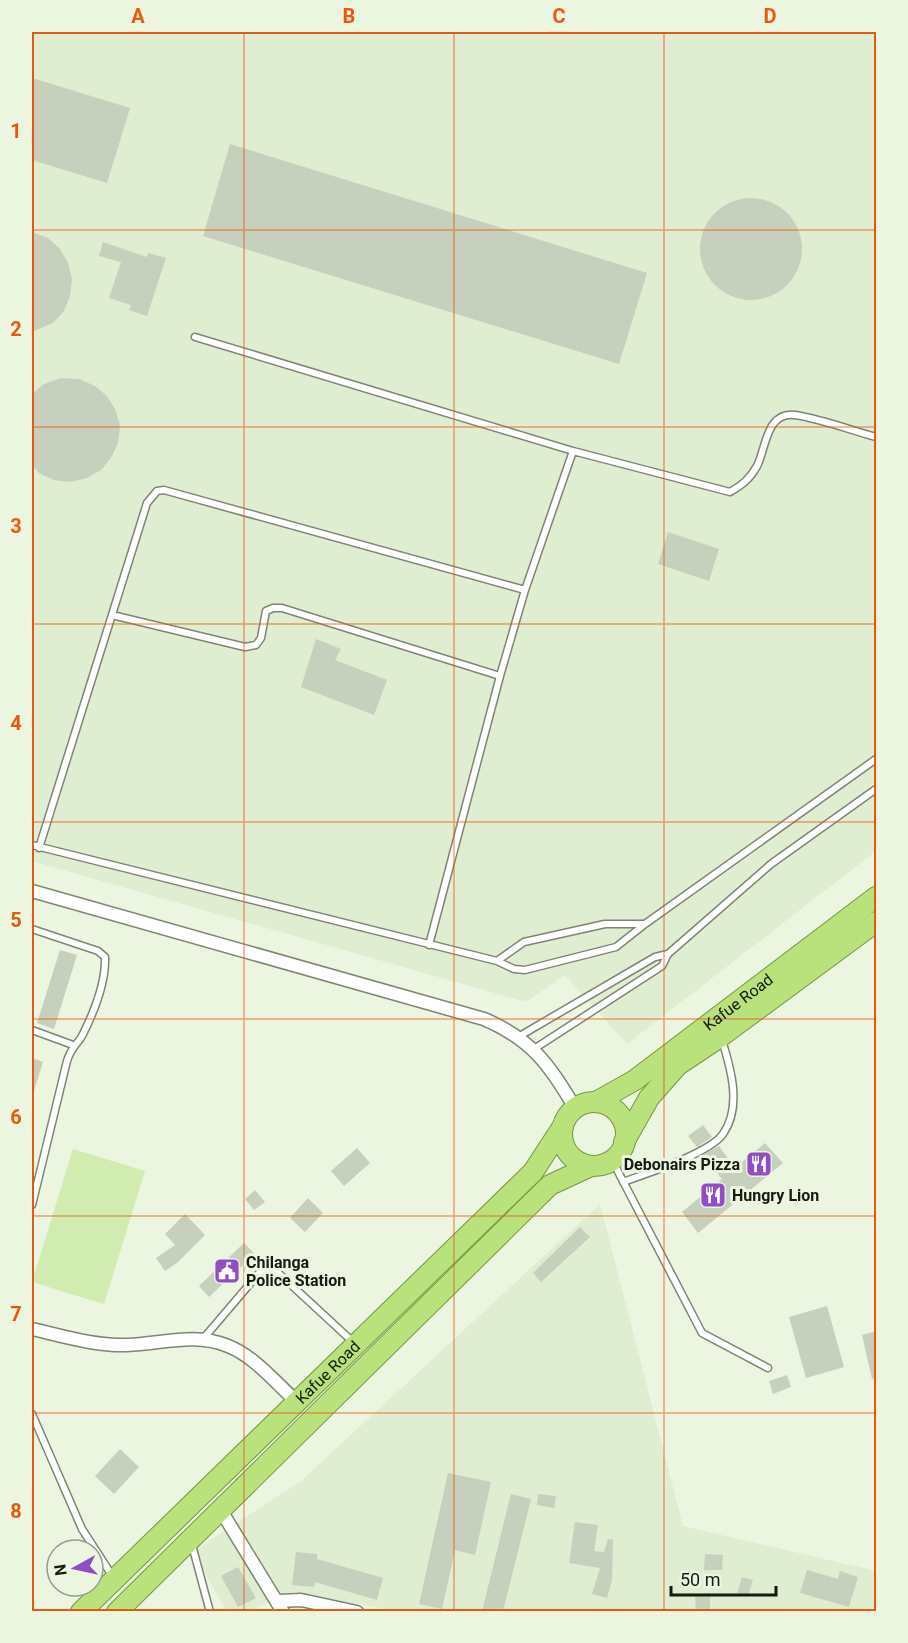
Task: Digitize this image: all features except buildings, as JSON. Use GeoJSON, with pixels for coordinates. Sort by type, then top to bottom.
{"type":"FeatureCollection","features":[{"type":"Feature","properties":{"kind":"highway","name":"Kafue Road"},"geometry":{"type":"LineString","coordinates":[[596,1102],[635,1080],[876,897]]}},
{"type":"Feature","properties":{"kind":"highway","name":"Kafue Road"},"geometry":{"type":"LineString","coordinates":[[624,1142],[649,1098],[678,1065],[720,1037],[876,922]]}},
{"type":"Feature","properties":{"kind":"highway"},"geometry":{"type":"LineString","coordinates":[[596,1102],[616,1111],[622,1120],[624,1142],[620,1152],[612,1160],[591,1166],[574,1159],[568,1152],[562,1135],[563,1126],[575,1108],[596,1102]]}},
{"type":"Feature","properties":{"kind":"highway","name":"Kafue Road"},"geometry":{"type":"LineString","coordinates":[[81,1611],[296,1401],[357,1345],[434,1266],[532,1172],[563,1126]]}},
{"type":"Feature","properties":{"kind":"highway","name":"Kafue Road"},"geometry":{"type":"LineString","coordinates":[[122,1609],[190,1538],[550,1185],[591,1166]]}},
{"type":"Feature","properties":{"kind":"street"},"geometry":{"type":"LineString","coordinates":[[32,891],[484,1019],[518,1037],[534,1049],[554,1072],[575,1108]]}},
{"type":"Feature","properties":{"kind":"street"},"geometry":{"type":"LineString","coordinates":[[32,1329],[98,1344],[128,1345],[203,1339],[228,1346],[247,1357],[296,1401]]}},
{"type":"Feature","properties":{"kind":"street"},"geometry":{"type":"LineString","coordinates":[[220,1509],[280,1606],[302,1600],[357,1611]]}},
{"type":"Feature","properties":{"kind":"lane"},"geometry":{"type":"LineString","coordinates":[[195,337],[573,451],[730,492],[746,483],[757,465],[769,430],[777,419],[792,414],[876,437]]}},
{"type":"Feature","properties":{"kind":"lane"},"geometry":{"type":"LineString","coordinates":[[429,945],[525,590],[573,451]]}},
{"type":"Feature","properties":{"kind":"lane"},"geometry":{"type":"LineString","coordinates":[[39,848],[151,495],[164,490],[525,590]]}},
{"type":"Feature","properties":{"kind":"lane"},"geometry":{"type":"LineString","coordinates":[[112,615],[245,646],[256,645],[261,638],[266,611],[273,608],[282,609],[500,676]]}},
{"type":"Feature","properties":{"kind":"lane"},"geometry":{"type":"LineString","coordinates":[[32,845],[497,961],[514,969],[525,970],[605,950],[627,941],[645,924],[876,759]]}},
{"type":"Feature","properties":{"kind":"lane"},"geometry":{"type":"LineString","coordinates":[[534,1049],[662,966],[668,954],[771,864],[876,789]]}},
{"type":"Feature","properties":{"kind":"lane"},"geometry":{"type":"LineString","coordinates":[[497,961],[524,942],[605,924],[645,924]]}},
{"type":"Feature","properties":{"kind":"lane"},"geometry":{"type":"LineString","coordinates":[[32,928],[98,951],[105,957],[96,1000],[83,1035],[73,1045],[32,1205]]}},
{"type":"Feature","properties":{"kind":"lane"},"geometry":{"type":"LineString","coordinates":[[518,1037],[656,957],[668,954]]}},
{"type":"Feature","properties":{"kind":"lane"},"geometry":{"type":"LineString","coordinates":[[32,1030],[73,1045]]}},
{"type":"Feature","properties":{"kind":"lane"},"geometry":{"type":"LineString","coordinates":[[623,1182],[658,1170],[710,1145],[722,1136],[730,1121],[733,1079],[720,1037]]}},
{"type":"Feature","properties":{"kind":"lane"},"geometry":{"type":"LineString","coordinates":[[612,1160],[702,1333],[768,1368]]}},
{"type":"Feature","properties":{"kind":"lane"},"geometry":{"type":"LineString","coordinates":[[203,1339],[260,1272],[274,1269],[357,1345]]}},
{"type":"Feature","properties":{"kind":"lane"},"geometry":{"type":"LineString","coordinates":[[32,1414],[82,1529],[115,1580]]}},
{"type":"Feature","properties":{"kind":"lane"},"geometry":{"type":"LineString","coordinates":[[190,1538],[210,1611]]}},
{"type":"Feature","properties":{"kind":"shaded area"},"geometry":{"type":"Polygon","coordinates":[[[32,32],[876,32],[876,851],[627,1044],[565,975],[526,1002],[32,861],[32,32]]]}},
{"type":"Feature","properties":{"kind":"shaded area"},"geometry":{"type":"Polygon","coordinates":[[[600,1204],[683,1526],[876,1571],[876,1611],[402,1612],[293,1592],[249,1611],[227,1611],[192,1552],[301,1481],[600,1204]]]}},
{"type":"Feature","properties":{"kind":"green space"},"geometry":{"type":"Polygon","coordinates":[[[73,1149],[145,1171],[104,1304],[32,1282],[73,1149]]]}},
{"type":"Feature","properties":{"kind":"place","name":"Debonairs Pizza"},"geometry":{"type":"Point","coordinates":[759,1164]}},
{"type":"Feature","properties":{"kind":"place","name":"Hungry Lion"},"geometry":{"type":"Point","coordinates":[713,1195]}},
{"type":"Feature","properties":{"kind":"place","name":"Chilanga Police Station"},"geometry":{"type":"Point","coordinates":[227,1271]}}]}
